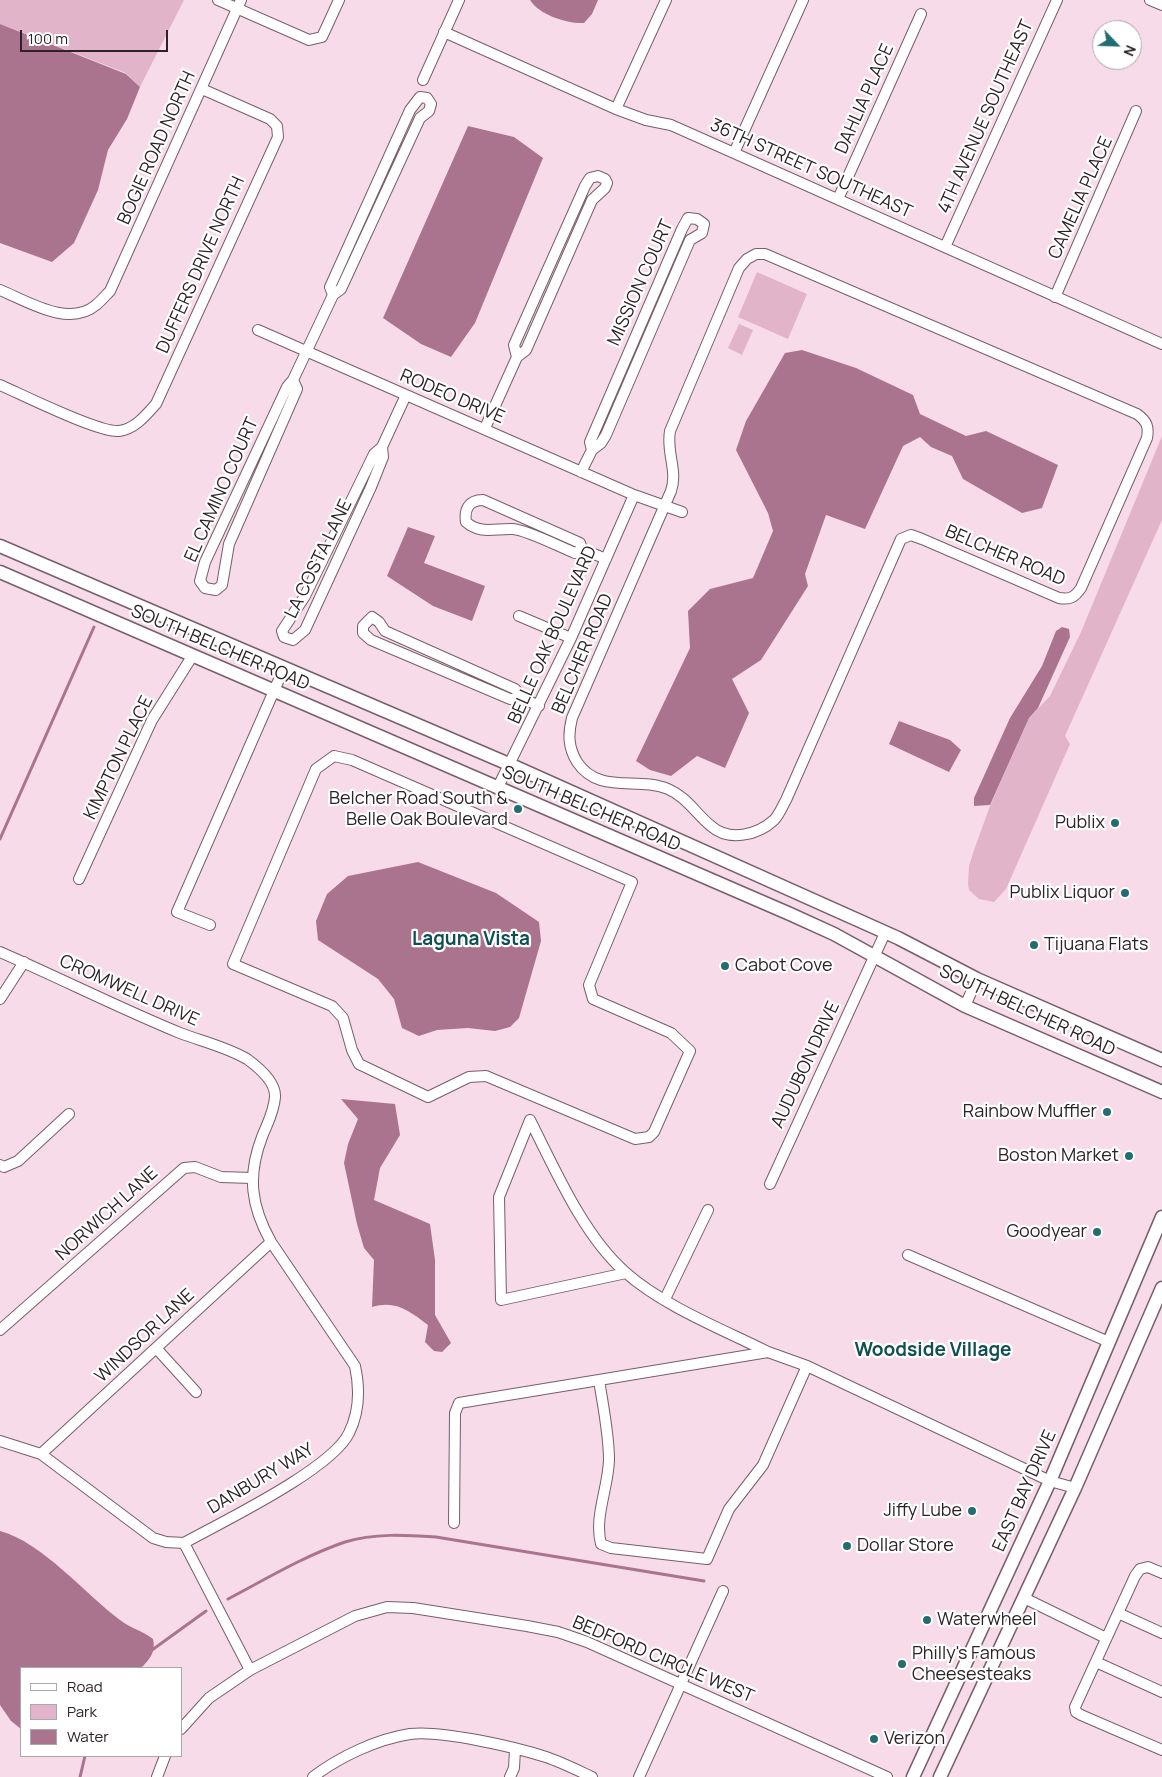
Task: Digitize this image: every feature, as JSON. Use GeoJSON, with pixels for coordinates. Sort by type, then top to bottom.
{"type":"FeatureCollection","features":[{"type":"Feature","properties":{"kind":"main road","name":"SOUTH BELCHER ROAD"},"geometry":{"type":"LineString","coordinates":[[0,546],[511,765],[886,933],[977,979],[1162,1060]]}},
{"type":"Feature","properties":{"kind":"main road","name":"SOUTH BELCHER ROAD"},"geometry":{"type":"LineString","coordinates":[[0,572],[790,914],[875,956],[965,1006],[1162,1092]]}},
{"type":"Feature","properties":{"kind":"main road","name":"EAST BAY DRIVE"},"geometry":{"type":"LineString","coordinates":[[913,1777],[1050,1481],[1162,1217]]}},
{"type":"Feature","properties":{"kind":"main road"},"geometry":{"type":"LineString","coordinates":[[940,1777],[1075,1488],[1162,1288]]}},
{"type":"Feature","properties":{"kind":"street"},"geometry":{"type":"LineString","coordinates":[[218,0],[240,4],[308,40],[322,37],[339,0]]}},
{"type":"Feature","properties":{"kind":"street"},"geometry":{"type":"LineString","coordinates":[[423,80],[458,0]]}},
{"type":"Feature","properties":{"kind":"street"},"geometry":{"type":"LineString","coordinates":[[616,108],[666,0]]}},
{"type":"Feature","properties":{"kind":"street"},"geometry":{"type":"LineString","coordinates":[[734,153],[803,0]]}},
{"type":"Feature","properties":{"kind":"street","name":"4TH AVENUE SOUTHEAST"},"geometry":{"type":"LineString","coordinates":[[945,247],[1057,0]]}},
{"type":"Feature","properties":{"kind":"street"},"geometry":{"type":"LineString","coordinates":[[1150,0],[1162,5]]}},
{"type":"Feature","properties":{"kind":"street","name":"BOGIE ROAD NORTH"},"geometry":{"type":"LineString","coordinates":[[0,290],[54,312],[75,314],[95,306],[110,290],[240,4]]}},
{"type":"Feature","properties":{"kind":"street","name":"DAHLIA PLACE"},"geometry":{"type":"LineString","coordinates":[[838,199],[921,14]]}},
{"type":"Feature","properties":{"kind":"street","name":"36TH STREET SOUTHEAST"},"geometry":{"type":"LineString","coordinates":[[444,32],[616,108],[646,120],[671,126],[734,153],[1162,344]]}},
{"type":"Feature","properties":{"kind":"street","name":"DUFFERS DRIVE NORTH"},"geometry":{"type":"LineString","coordinates":[[0,385],[100,428],[120,431],[139,422],[156,404],[278,137],[278,126],[270,119],[202,89]]}},
{"type":"Feature","properties":{"kind":"street","name":"EL CAMINO COURT"},"geometry":{"type":"LineString","coordinates":[[293,380],[297,390],[229,544],[222,585],[216,590],[205,588],[200,581],[206,562],[268,424],[287,387],[293,380],[333,295],[341,289],[420,118],[429,111],[431,104],[426,98],[420,96],[410,110],[330,287],[333,295]]}},
{"type":"Feature","properties":{"kind":"street","name":"CAMELIA PLACE"},"geometry":{"type":"LineString","coordinates":[[1055,297],[1136,111]]}},
{"type":"Feature","properties":{"kind":"street"},"geometry":{"type":"LineString","coordinates":[[484,428],[517,358],[526,350],[592,200],[605,188],[607,183],[605,179],[598,176],[590,178],[585,186],[514,345],[517,358]]}},
{"type":"Feature","properties":{"kind":"street","name":"MISSION COURT"},"geometry":{"type":"LineString","coordinates":[[581,472],[592,450],[601,443],[606,435],[690,240],[702,234],[704,224],[697,218],[688,218],[682,229],[590,442],[592,450]]}},
{"type":"Feature","properties":{"kind":"street","name":"BELCHER ROAD"},"geometry":{"type":"LineString","coordinates":[[756,254],[765,254],[1137,414],[1145,420],[1148,428],[1147,438],[1081,588],[1076,596],[1068,600],[1059,598],[922,539],[911,535],[901,539],[786,800],[775,819],[759,830],[744,836],[726,834],[712,828],[684,798],[670,789],[656,784],[626,784],[595,778],[582,770],[573,755],[568,736],[572,718],[664,506],[674,481],[668,444],[670,431],[739,268],[746,259],[756,254]]}},
{"type":"Feature","properties":{"kind":"street","name":"RODEO DRIVE"},"geometry":{"type":"LineString","coordinates":[[258,330],[634,495]]}},
{"type":"Feature","properties":{"kind":"street","name":"LA COSTA LANE"},"geometry":{"type":"LineString","coordinates":[[382,447],[383,457],[374,479],[305,630],[292,640],[284,637],[282,631],[305,596],[374,454],[382,447],[406,395]]}},
{"type":"Feature","properties":{"kind":"street"},"geometry":{"type":"LineString","coordinates":[[634,495],[682,512]]}},
{"type":"Feature","properties":{"kind":"street","name":"BELLE OAK BOULEVARD"},"geometry":{"type":"LineString","coordinates":[[498,787],[511,765],[571,638],[634,495]]}},
{"type":"Feature","properties":{"kind":"street"},"geometry":{"type":"LineString","coordinates":[[582,549],[575,553],[515,529],[484,531],[472,528],[466,522],[465,514],[469,505],[474,500],[483,500],[580,544],[582,549],[606,559]]}},
{"type":"Feature","properties":{"kind":"street"},"geometry":{"type":"LineString","coordinates":[[519,616],[571,638]]}},
{"type":"Feature","properties":{"kind":"street"},"geometry":{"type":"LineString","coordinates":[[524,699],[510,699],[371,640],[363,633],[363,626],[372,617],[380,622],[385,632],[515,689],[524,699],[539,706]]}},
{"type":"Feature","properties":{"kind":"street","name":"KIMPTON PLACE"},"geometry":{"type":"LineString","coordinates":[[79,879],[152,720],[193,655]]}},
{"type":"Feature","properties":{"kind":"street"},"geometry":{"type":"LineString","coordinates":[[210,925],[177,912],[284,668]]}},
{"type":"Feature","properties":{"kind":"street"},"geometry":{"type":"LineString","coordinates":[[334,756],[352,760],[485,817],[632,882],[589,985],[594,999],[671,1033],[690,1051],[654,1132],[649,1137],[635,1139],[486,1076],[469,1077],[428,1096],[359,1064],[352,1050],[343,1018],[332,1006],[233,964],[316,769],[334,756]]}},
{"type":"Feature","properties":{"kind":"street","name":"AUDUBON DRIVE"},"geometry":{"type":"LineString","coordinates":[[770,1184],[886,933]]}},
{"type":"Feature","properties":{"kind":"street","name":"CROMWELL DRIVE"},"geometry":{"type":"LineString","coordinates":[[0,952],[180,1033],[245,1058]]}},
{"type":"Feature","properties":{"kind":"street"},"geometry":{"type":"LineString","coordinates":[[0,999],[24,962]]}},
{"type":"Feature","properties":{"kind":"street"},"geometry":{"type":"LineString","coordinates":[[965,1006],[977,979]]}},
{"type":"Feature","properties":{"kind":"street","name":"DANBURY WAY"},"geometry":{"type":"LineString","coordinates":[[184,1543],[316,1468],[341,1446],[349,1435],[356,1417],[359,1388],[355,1366],[260,1224],[255,1206],[252,1178],[261,1139],[272,1112],[275,1095],[264,1072],[245,1058]]}},
{"type":"Feature","properties":{"kind":"street"},"geometry":{"type":"LineString","coordinates":[[0,1165],[4,1167],[18,1161],[69,1114]]}},
{"type":"Feature","properties":{"kind":"street"},"geometry":{"type":"LineString","coordinates":[[626,1273],[501,1300],[499,1197],[530,1120],[565,1190],[593,1235],[626,1273],[665,1299],[768,1352],[807,1366],[1050,1481],[1075,1488]]}},
{"type":"Feature","properties":{"kind":"street","name":"NORWICH LANE"},"geometry":{"type":"LineString","coordinates":[[1,1328],[184,1168],[195,1167],[221,1177],[252,1178]]}},
{"type":"Feature","properties":{"kind":"street"},"geometry":{"type":"LineString","coordinates":[[665,1299],[708,1210]]}},
{"type":"Feature","properties":{"kind":"street","name":"WINDSOR LANE"},"geometry":{"type":"LineString","coordinates":[[41,1454],[271,1242]]}},
{"type":"Feature","properties":{"kind":"street"},"geometry":{"type":"LineString","coordinates":[[908,1255],[1109,1342]]}},
{"type":"Feature","properties":{"kind":"street"},"geometry":{"type":"LineString","coordinates":[[156,1348],[196,1392]]}},
{"type":"Feature","properties":{"kind":"street"},"geometry":{"type":"LineString","coordinates":[[454,1523],[455,1413],[459,1403],[768,1352]]}},
{"type":"Feature","properties":{"kind":"street"},"geometry":{"type":"LineString","coordinates":[[599,1380],[608,1460],[606,1489],[597,1530],[601,1544],[611,1548],[707,1559],[729,1509],[763,1465],[807,1366]]}},
{"type":"Feature","properties":{"kind":"street"},"geometry":{"type":"LineString","coordinates":[[0,1441],[41,1454],[153,1538],[166,1542],[184,1543],[250,1670]]}},
{"type":"Feature","properties":{"kind":"street"},"geometry":{"type":"LineString","coordinates":[[1162,1573],[1148,1567],[1140,1569],[1135,1576],[1075,1707],[1076,1712],[1081,1715],[1162,1750]]}},
{"type":"Feature","properties":{"kind":"street"},"geometry":{"type":"LineString","coordinates":[[639,1777],[723,1591]]}},
{"type":"Feature","properties":{"kind":"street"},"geometry":{"type":"LineString","coordinates":[[1024,1598],[1106,1638]]}},
{"type":"Feature","properties":{"kind":"street","name":"BEDFORD CIRCLE WEST"},"geometry":{"type":"LineString","coordinates":[[182,1728],[209,1698],[250,1670],[356,1616],[387,1607],[413,1608],[558,1632],[587,1642],[887,1777]]}},
{"type":"Feature","properties":{"kind":"street"},"geometry":{"type":"LineString","coordinates":[[1118,1613],[1162,1633]]}},
{"type":"Feature","properties":{"kind":"street"},"geometry":{"type":"LineString","coordinates":[[1096,1662],[1162,1692]]}},
{"type":"Feature","properties":{"kind":"street"},"geometry":{"type":"LineString","coordinates":[[312,1777],[351,1754],[390,1738],[412,1734],[446,1736],[515,1749],[547,1757],[592,1777]]}},
{"type":"Feature","properties":{"kind":"street"},"geometry":{"type":"LineString","coordinates":[[510,1777],[514,1768],[515,1749]]}},
{"type":"Feature","properties":{"kind":"street"},"geometry":{"type":"LineString","coordinates":[[157,1777],[165,1757]]}},
{"type":"Feature","properties":{"kind":"green space"},"geometry":{"type":"Polygon","coordinates":[[[0,0],[184,0],[140,87],[126,73],[0,24],[0,0]]]}},
{"type":"Feature","properties":{"kind":"green space"},"geometry":{"type":"Polygon","coordinates":[[[757,272],[807,294],[788,339],[738,317],[757,272]]]}},
{"type":"Feature","properties":{"kind":"green space"},"geometry":{"type":"Polygon","coordinates":[[[739,324],[753,330],[742,355],[728,348],[739,324]]]}},
{"type":"Feature","properties":{"kind":"green space"},"geometry":{"type":"Polygon","coordinates":[[[1162,436],[1162,520],[1065,736],[1070,744],[1006,889],[994,902],[979,899],[969,890],[969,866],[990,806],[1029,718],[1050,696],[1081,632],[1162,436]]]}},
{"type":"Feature","properties":{"kind":"water"},"geometry":{"type":"Polygon","coordinates":[[[530,0],[598,0],[592,14],[584,23],[577,23],[554,18],[540,10],[530,0]]]}},
{"type":"Feature","properties":{"kind":"water"},"geometry":{"type":"Polygon","coordinates":[[[0,24],[126,74],[140,87],[127,119],[108,150],[98,190],[74,243],[52,262],[0,243],[0,24]]]}},
{"type":"Feature","properties":{"kind":"water"},"geometry":{"type":"Polygon","coordinates":[[[468,126],[514,137],[543,158],[475,323],[451,357],[421,344],[383,318],[468,126]]]}},
{"type":"Feature","properties":{"kind":"water"},"geometry":{"type":"Polygon","coordinates":[[[802,350],[856,368],[913,395],[920,414],[966,436],[986,431],[1058,465],[1042,508],[1022,513],[963,479],[952,456],[931,447],[920,437],[903,446],[865,529],[826,515],[805,574],[808,586],[761,660],[732,679],[749,713],[725,768],[697,756],[671,776],[650,770],[636,761],[690,648],[688,611],[710,589],[753,578],[773,531],[768,513],[736,450],[746,421],[785,353],[802,350]]]}},
{"type":"Feature","properties":{"kind":"water"},"geometry":{"type":"Polygon","coordinates":[[[408,527],[435,536],[424,563],[485,586],[472,621],[433,606],[387,576],[408,527]]]}},
{"type":"Feature","properties":{"kind":"water"},"geometry":{"type":"Polygon","coordinates":[[[1062,627],[1069,629],[1070,637],[1038,708],[1029,718],[990,805],[974,806],[974,798],[1010,718],[1042,666],[1056,631],[1062,627]]]}},
{"type":"Feature","properties":{"kind":"water"},"geometry":{"type":"Polygon","coordinates":[[[899,721],[950,740],[961,750],[949,772],[889,744],[899,721]]]}},
{"type":"Feature","properties":{"kind":"water"},"geometry":{"type":"Polygon","coordinates":[[[418,862],[496,893],[539,922],[541,941],[519,1018],[510,1027],[495,1031],[468,1028],[437,1030],[419,1036],[402,1028],[394,999],[378,979],[318,940],[316,921],[327,894],[348,876],[418,862]]]}},
{"type":"Feature","properties":{"kind":"water"},"geometry":{"type":"Polygon","coordinates":[[[341,1099],[395,1104],[400,1135],[380,1168],[374,1200],[430,1224],[435,1260],[435,1315],[451,1343],[442,1352],[434,1351],[425,1342],[428,1325],[415,1315],[395,1306],[381,1305],[372,1307],[374,1260],[364,1248],[344,1163],[348,1144],[358,1119],[341,1099]]]}},
{"type":"Feature","properties":{"kind":"water"},"geometry":{"type":"Polygon","coordinates":[[[0,1531],[16,1537],[47,1557],[120,1620],[153,1639],[154,1648],[152,1655],[142,1667],[20,1667],[20,1728],[11,1721],[0,1705],[0,1531]]]}},
{"type":"Feature","properties":{"kind":"waterway"},"geometry":{"type":"LineString","coordinates":[[0,839],[94,627]]}},
{"type":"Feature","properties":{"kind":"waterway"},"geometry":{"type":"LineString","coordinates":[[228,1599],[285,1568],[345,1542],[367,1537],[390,1535],[436,1537],[704,1581]]}},
{"type":"Feature","properties":{"kind":"waterway"},"geometry":{"type":"LineString","coordinates":[[152,1650],[206,1611]]}},
{"type":"Feature","properties":{"kind":"waterway"},"geometry":{"type":"LineString","coordinates":[[80,1777],[85,1757]]}},
{"type":"Feature","properties":{"kind":"place","name":"Belcher Road South & Belle Oak Boulevard"},"geometry":{"type":"Point","coordinates":[518,809]}},
{"type":"Feature","properties":{"kind":"place","name":"Publix"},"geometry":{"type":"Point","coordinates":[1115,823]}},
{"type":"Feature","properties":{"kind":"place","name":"Publix Liquor"},"geometry":{"type":"Point","coordinates":[1125,893]}},
{"type":"Feature","properties":{"kind":"place","name":"Tijuana Flats"},"geometry":{"type":"Point","coordinates":[1034,945]}},
{"type":"Feature","properties":{"kind":"place","name":"Cabot Cove"},"geometry":{"type":"Point","coordinates":[725,966]}},
{"type":"Feature","properties":{"kind":"place","name":"Rainbow Muffler"},"geometry":{"type":"Point","coordinates":[1107,1112]}},
{"type":"Feature","properties":{"kind":"place","name":"Boston Market"},"geometry":{"type":"Point","coordinates":[1129,1156]}},
{"type":"Feature","properties":{"kind":"place","name":"Goodyear"},"geometry":{"type":"Point","coordinates":[1097,1232]}},
{"type":"Feature","properties":{"kind":"place","name":"Jiffy Lube"},"geometry":{"type":"Point","coordinates":[972,1511]}},
{"type":"Feature","properties":{"kind":"place","name":"Dollar Store"},"geometry":{"type":"Point","coordinates":[847,1546]}},
{"type":"Feature","properties":{"kind":"place","name":"Waterwheel"},"geometry":{"type":"Point","coordinates":[927,1620]}},
{"type":"Feature","properties":{"kind":"place","name":"Philly's Famous Cheesesteaks"},"geometry":{"type":"Point","coordinates":[902,1664]}},
{"type":"Feature","properties":{"kind":"place","name":"Verizon"},"geometry":{"type":"Point","coordinates":[874,1739]}},
{"type":"Feature","properties":{"kind":"district","name":"Laguna Vista"},"geometry":{"type":"Point","coordinates":[471,940]}},
{"type":"Feature","properties":{"kind":"district","name":"Woodside Village"},"geometry":{"type":"Point","coordinates":[933,1351]}}]}
